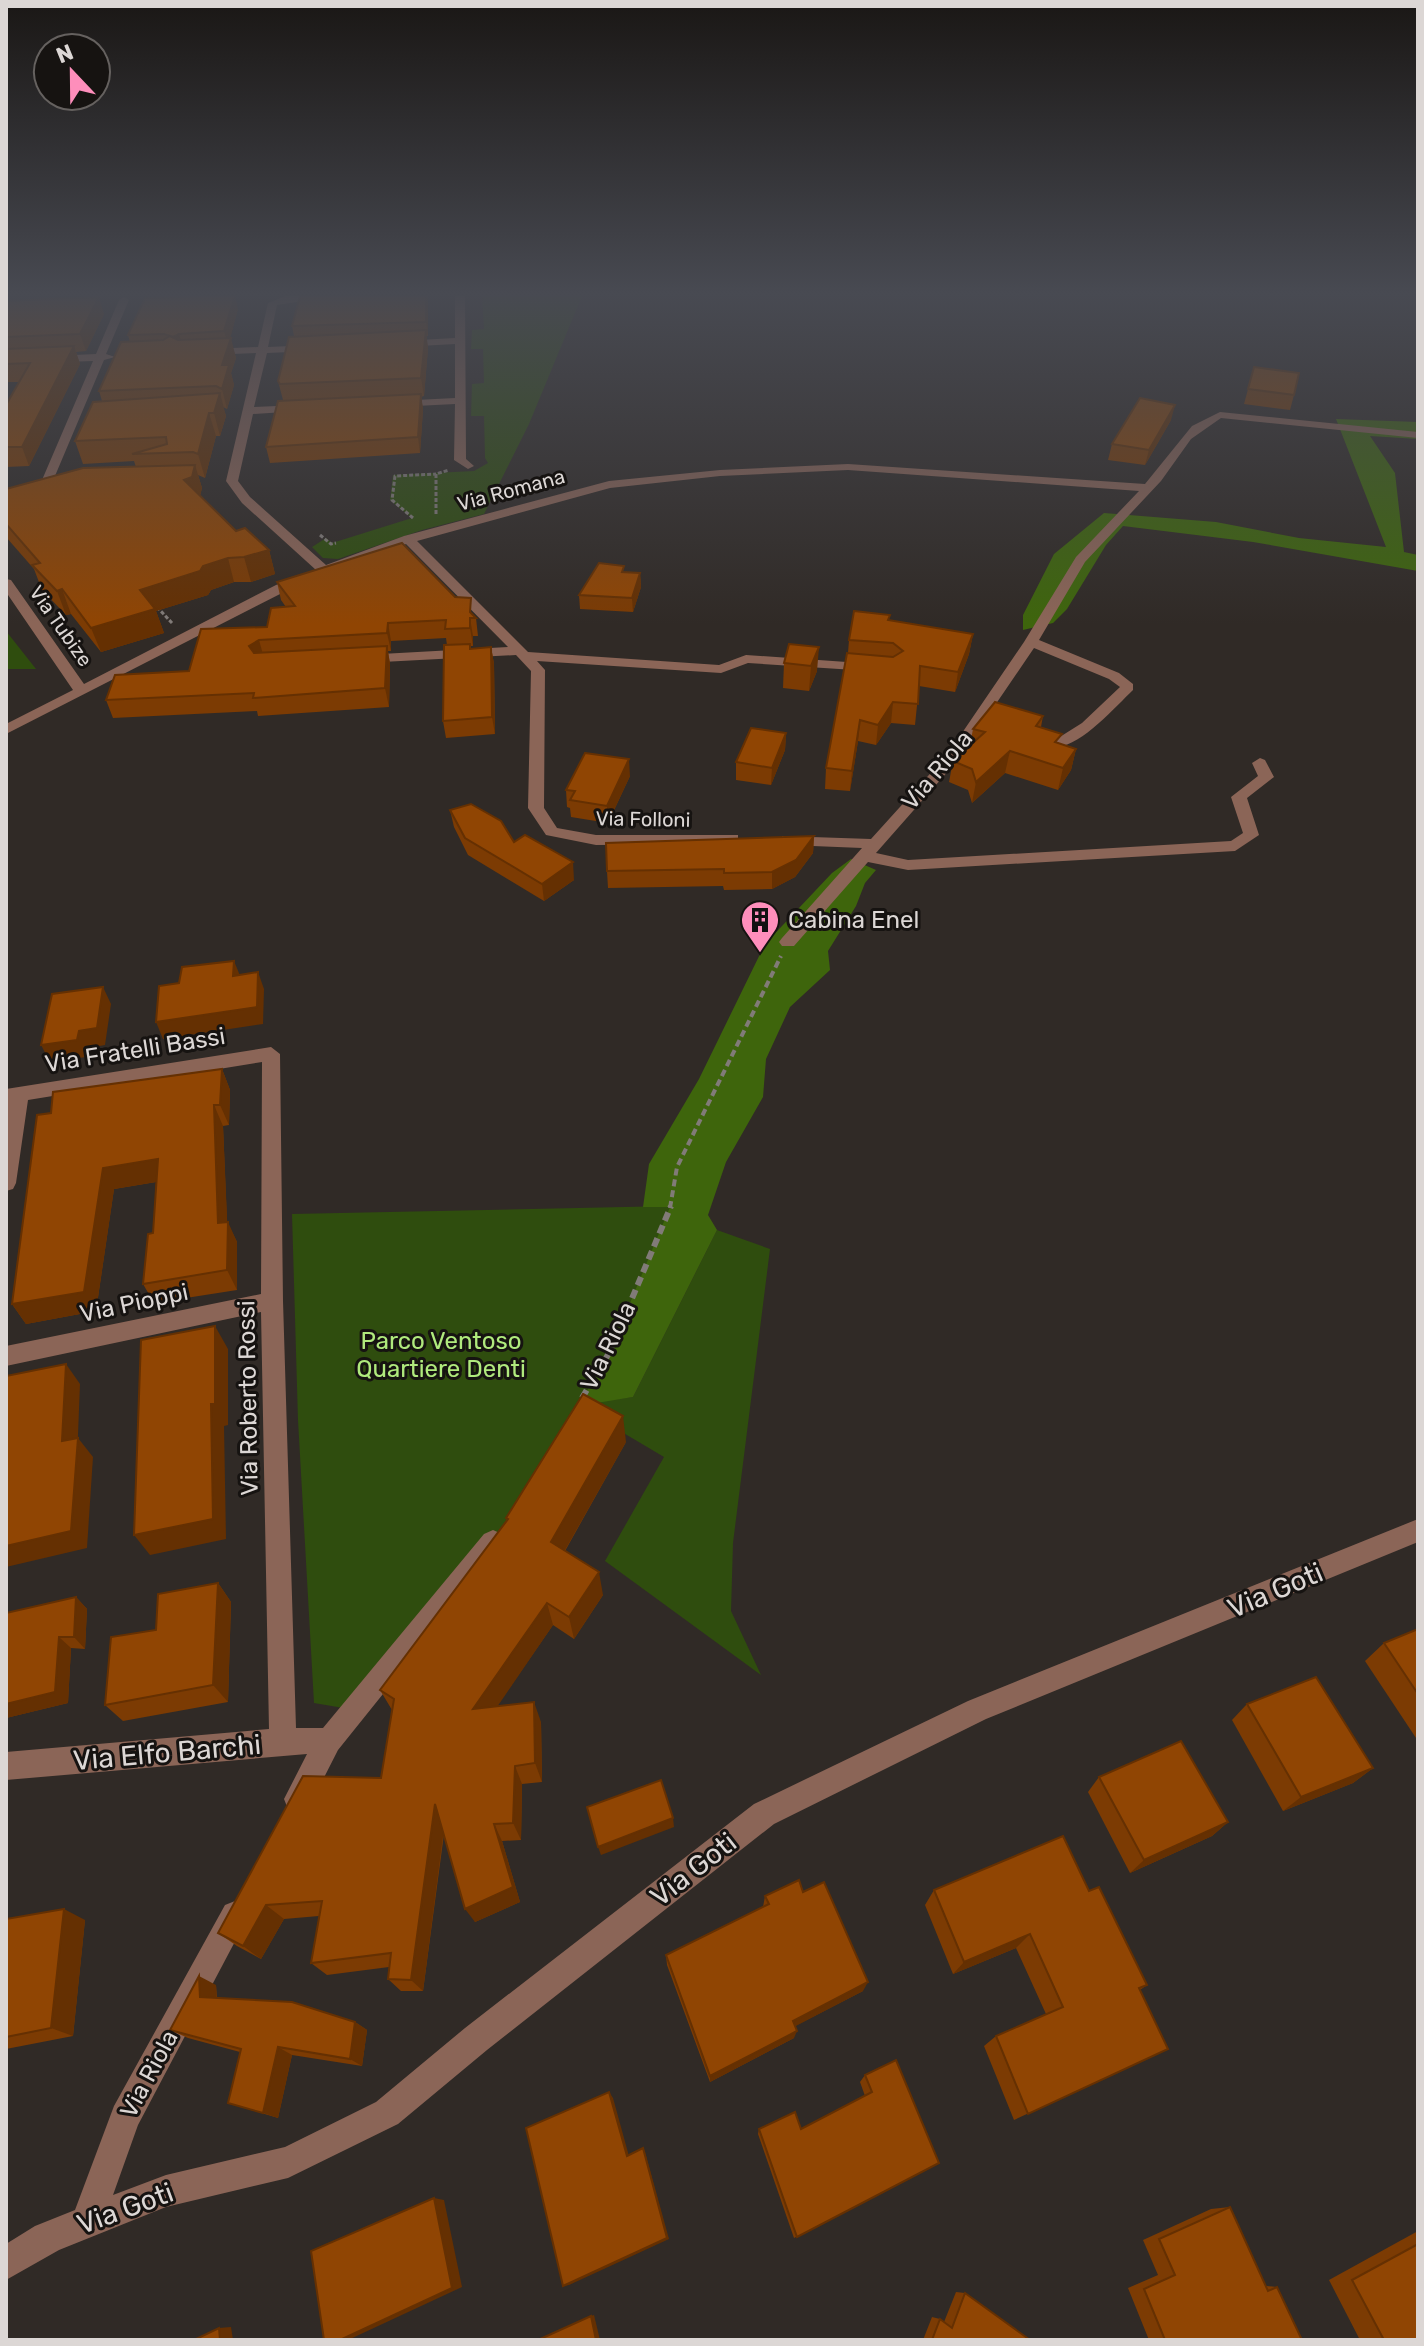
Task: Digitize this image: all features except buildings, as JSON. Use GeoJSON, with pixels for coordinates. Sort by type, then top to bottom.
{"type":"FeatureCollection","features":[{"type":"Feature","properties":{"kind":"street"},"geometry":{"type":"LineString","coordinates":[[75,487],[45,487],[80,405]]}},
{"type":"Feature","properties":{"kind":"street"},"geometry":{"type":"LineString","coordinates":[[248,405],[233,471],[234,486],[324,570]]}},
{"type":"Feature","properties":{"kind":"street"},"geometry":{"type":"LineString","coordinates":[[460,405],[460,460],[468,466]]}},
{"type":"Feature","properties":{"kind":"street"},"geometry":{"type":"LineString","coordinates":[[247,411],[308,408]]}},
{"type":"Feature","properties":{"kind":"street"},"geometry":{"type":"LineString","coordinates":[[1148,488],[1165,473],[1176,449],[1190,432],[1202,420],[1220,415],[1418,435]]}},
{"type":"Feature","properties":{"kind":"street"},"geometry":{"type":"LineString","coordinates":[[74,419],[88,419]]}},
{"type":"Feature","properties":{"kind":"street","name":"Via Romana"},"geometry":{"type":"LineString","coordinates":[[6,730],[324,570],[408,539],[609,485],[720,473],[848,467],[1148,488]]}},
{"type":"Feature","properties":{"kind":"street","name":"Via Riola"},"geometry":{"type":"LineString","coordinates":[[788,942],[952,758],[1031,642],[1080,560],[1148,488]]}},
{"type":"Feature","properties":{"kind":"street","name":"Via Folloni"},"geometry":{"type":"LineString","coordinates":[[408,539],[538,670],[536,808],[552,832],[596,840],[758,839],[868,849],[882,862],[908,865],[1235,846],[1251,835],[1239,797],[1266,777],[1260,763]]}},
{"type":"Feature","properties":{"kind":"street","name":"Via Tubize"},"geometry":{"type":"LineString","coordinates":[[6,583],[82,692]]}},
{"type":"Feature","properties":{"kind":"street"},"geometry":{"type":"LineString","coordinates":[[1031,642],[1114,676],[1128,687],[1087,726],[1060,743]]}},
{"type":"Feature","properties":{"kind":"street"},"geometry":{"type":"LineString","coordinates":[[341,661],[522,654],[721,669],[746,659],[760,659],[891,670]]}},
{"type":"Feature","properties":{"kind":"street","name":"Via Fratelli Bassi"},"geometry":{"type":"LineString","coordinates":[[12,1096],[271,1054]]}},
{"type":"Feature","properties":{"kind":"street","name":"Via Roberto Rossi"},"geometry":{"type":"LineString","coordinates":[[271,1054],[272,1301],[283,1741]]}},
{"type":"Feature","properties":{"kind":"street"},"geometry":{"type":"LineString","coordinates":[[6,1183],[12,1096]]}},
{"type":"Feature","properties":{"kind":"street","name":"Via Pioppi"},"geometry":{"type":"LineString","coordinates":[[6,1356],[272,1301]]}},
{"type":"Feature","properties":{"kind":"street"},"geometry":{"type":"LineString","coordinates":[[285,1823],[329,1741],[511,1520]]}},
{"type":"Feature","properties":{"kind":"street","name":"Via Goti"},"geometry":{"type":"LineString","coordinates":[[6,2263],[47,2238],[87,2221],[166,2191],[288,2162],[387,2113],[764,1814],[977,1710],[1418,1530]]}},
{"type":"Feature","properties":{"kind":"street","name":"Via Elfo Barchi"},"geometry":{"type":"LineString","coordinates":[[6,1766],[283,1741],[329,1741]]}},
{"type":"Feature","properties":{"kind":"street","name":"Via Riola"},"geometry":{"type":"LineString","coordinates":[[87,2221],[125,2117],[248,1891]]}},
{"type":"Feature","properties":{"kind":"path"},"geometry":{"type":"LineString","coordinates":[[414,518],[392,500],[395,476],[436,474],[468,466]]}},
{"type":"Feature","properties":{"kind":"path"},"geometry":{"type":"LineString","coordinates":[[435,531],[436,474]]}},
{"type":"Feature","properties":{"kind":"path"},"geometry":{"type":"LineString","coordinates":[[149,598],[176,627],[191,635]]}},
{"type":"Feature","properties":{"kind":"path","name":"Via Riola"},"geometry":{"type":"LineString","coordinates":[[578,1406],[609,1353],[671,1206],[677,1167],[788,942]]}},
{"type":"Feature","properties":{"kind":"green space"},"geometry":{"type":"Polygon","coordinates":[[[471,405],[537,405],[484,514],[422,530],[338,559],[323,558],[312,547],[326,538],[332,543],[412,518],[390,500],[393,475],[474,471],[488,463],[485,458],[484,416],[471,416],[471,405]]]}},
{"type":"Feature","properties":{"kind":"green space"},"geometry":{"type":"Polygon","coordinates":[[[1336,419],[1418,422],[1418,439],[1370,436],[1395,473],[1404,552],[1418,555],[1418,571],[1253,542],[1123,526],[1106,545],[1067,609],[1053,623],[1023,630],[1023,615],[1054,554],[1104,513],[1216,522],[1299,538],[1386,547],[1336,419]]]}},
{"type":"Feature","properties":{"kind":"green space"},"geometry":{"type":"Polygon","coordinates":[[[6,631],[36,669],[6,669],[6,631]]]}},
{"type":"Feature","properties":{"kind":"green space"},"geometry":{"type":"Polygon","coordinates":[[[851,859],[876,870],[865,883],[856,906],[828,951],[830,970],[790,1007],[766,1059],[763,1097],[726,1162],[708,1215],[717,1230],[633,1397],[578,1406],[609,1353],[670,1207],[643,1207],[649,1164],[699,1079],[765,944],[832,873],[851,859]]]}},
{"type":"Feature","properties":{"kind":"green space","name":"Parco Ventoso Quartiere Denti"},"geometry":{"type":"Polygon","coordinates":[[[671,1206],[609,1353],[579,1404],[633,1397],[717,1230],[770,1249],[733,1543],[731,1611],[761,1675],[605,1561],[664,1457],[578,1406],[511,1520],[355,1710],[314,1703],[298,1420],[292,1214],[671,1206]]]}},
{"type":"Feature","properties":{"kind":"place","name":"Cabina Enel"},"geometry":{"type":"Point","coordinates":[760,954]}}]}
